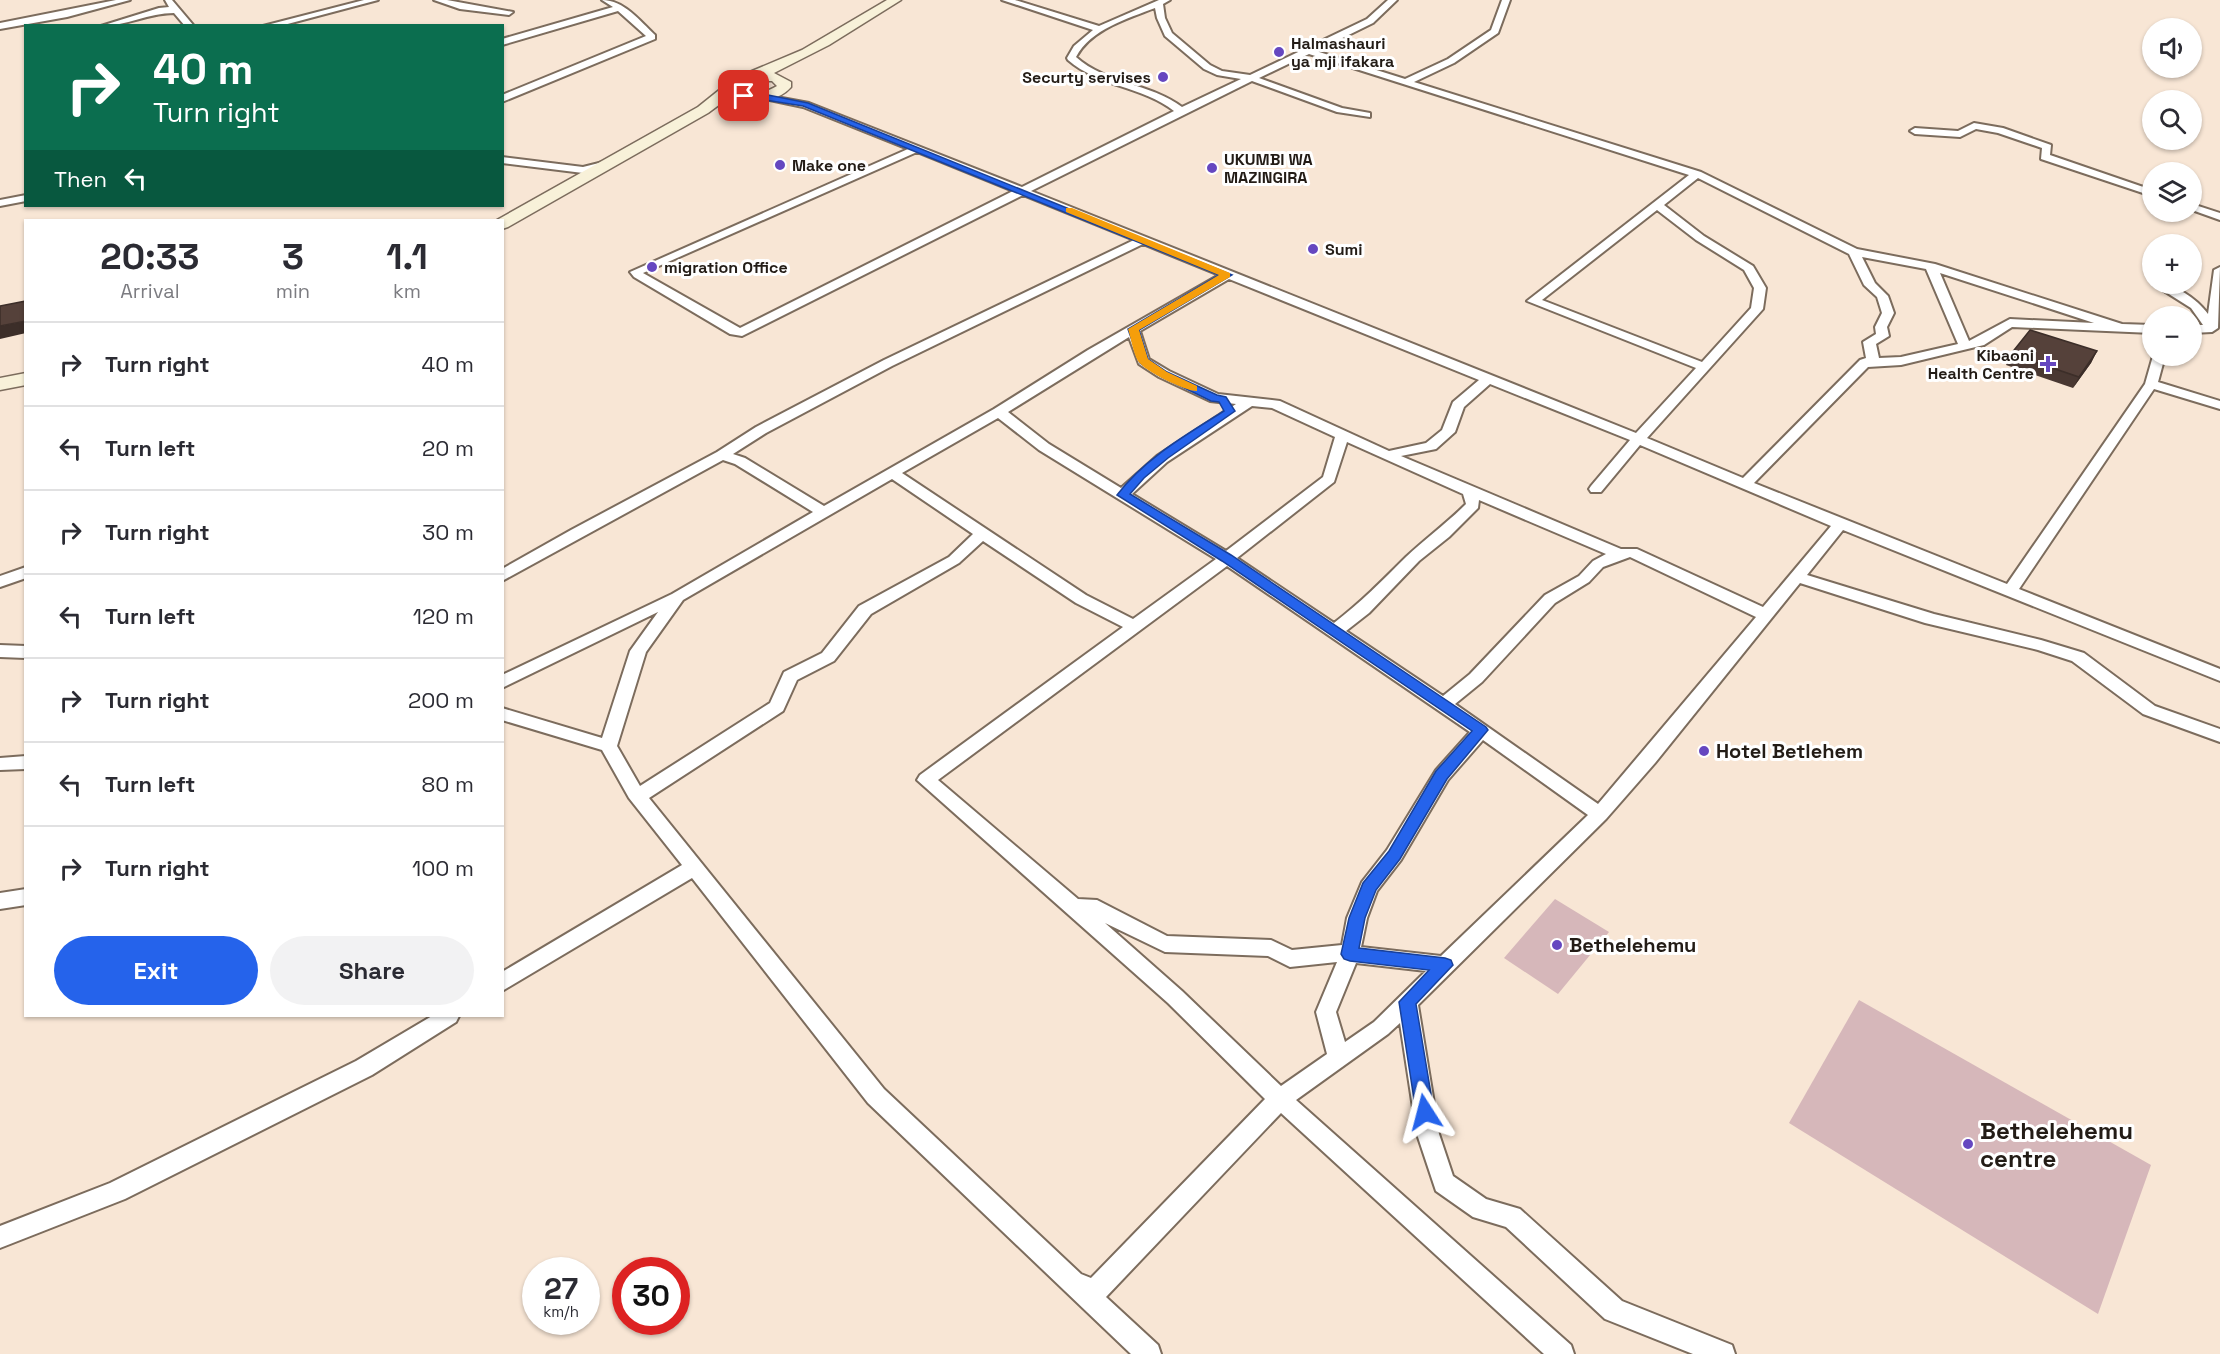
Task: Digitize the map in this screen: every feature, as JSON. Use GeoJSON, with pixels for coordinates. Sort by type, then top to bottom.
{"type":"FeatureCollection","features":[{"type":"Feature","properties":{"kind":"main road"},"geometry":{"type":"LineString","coordinates":[[504,223],[703,110],[722,97],[733,85],[770,71],[823,44],[894,0]]}},
{"type":"Feature","properties":{"kind":"main road"},"geometry":{"type":"LineString","coordinates":[[703,110],[781,90],[800,63],[823,44]]}},
{"type":"Feature","properties":{"kind":"main road"},"geometry":{"type":"LineString","coordinates":[[751,77],[774,77],[784,83]]}},
{"type":"Feature","properties":{"kind":"main road"},"geometry":{"type":"LineString","coordinates":[[733,85],[732,90],[736,93],[761,96]]}},
{"type":"Feature","properties":{"kind":"main road"},"geometry":{"type":"LineString","coordinates":[[0,384],[24,379]]}},
{"type":"Feature","properties":{"kind":"street"},"geometry":{"type":"LineString","coordinates":[[0,26],[126,0]]}},
{"type":"Feature","properties":{"kind":"street"},"geometry":{"type":"LineString","coordinates":[[167,0],[188,24]]}},
{"type":"Feature","properties":{"kind":"street"},"geometry":{"type":"LineString","coordinates":[[275,24],[374,0]]}},
{"type":"Feature","properties":{"kind":"street"},"geometry":{"type":"LineString","coordinates":[[438,0],[460,6],[508,12]]}},
{"type":"Feature","properties":{"kind":"street"},"geometry":{"type":"LineString","coordinates":[[504,98],[652,37],[620,8],[606,0]]}},
{"type":"Feature","properties":{"kind":"street"},"geometry":{"type":"LineString","coordinates":[[1006,0],[1101,30]]}},
{"type":"Feature","properties":{"kind":"street"},"geometry":{"type":"LineString","coordinates":[[916,149],[636,272],[734,331],[742,332],[1182,111],[1370,21],[1394,0]]}},
{"type":"Feature","properties":{"kind":"street"},"geometry":{"type":"LineString","coordinates":[[1406,82],[1451,61],[1495,31],[1506,0]]}},
{"type":"Feature","properties":{"kind":"street"},"geometry":{"type":"LineString","coordinates":[[1163,2],[1101,30],[1080,44],[1071,58],[1079,67],[1090,73],[1154,93],[1170,100],[1182,111]]}},
{"type":"Feature","properties":{"kind":"street"},"geometry":{"type":"LineString","coordinates":[[1163,2],[1161,18],[1168,34],[1184,45],[1193,57],[1220,74],[1251,78],[1340,110],[1367,115]]}},
{"type":"Feature","properties":{"kind":"street"},"geometry":{"type":"LineString","coordinates":[[504,41],[620,8]]}},
{"type":"Feature","properties":{"kind":"street"},"geometry":{"type":"LineString","coordinates":[[112,24],[162,10],[175,10]]}},
{"type":"Feature","properties":{"kind":"street"},"geometry":{"type":"LineString","coordinates":[[1307,51],[1697,174],[1854,252],[1931,266],[2125,329]]}},
{"type":"Feature","properties":{"kind":"street"},"geometry":{"type":"LineString","coordinates":[[784,83],[793,96],[806,105]]}},
{"type":"Feature","properties":{"kind":"street"},"geometry":{"type":"LineString","coordinates":[[761,96],[806,105],[1024,191],[1227,275],[1638,439],[1840,524],[2220,675]]}},
{"type":"Feature","properties":{"kind":"street"},"geometry":{"type":"LineString","coordinates":[[1915,131],[1960,134],[1974,126],[2000,130],[2047,147],[2045,157],[2142,190]]}},
{"type":"Feature","properties":{"kind":"street"},"geometry":{"type":"LineString","coordinates":[[504,160],[583,170],[607,164]]}},
{"type":"Feature","properties":{"kind":"street"},"geometry":{"type":"LineString","coordinates":[[1697,174],[1533,301],[1704,367]]}},
{"type":"Feature","properties":{"kind":"street"},"geometry":{"type":"LineString","coordinates":[[0,203],[24,198]]}},
{"type":"Feature","properties":{"kind":"street"},"geometry":{"type":"LineString","coordinates":[[1596,489],[1638,439],[1757,309],[1760,288],[1749,268],[1700,238],[1657,206]]}},
{"type":"Feature","properties":{"kind":"street"},"geometry":{"type":"LineString","coordinates":[[2202,211],[2220,217]]}},
{"type":"Feature","properties":{"kind":"street"},"geometry":{"type":"LineString","coordinates":[[504,575],[576,533],[722,455],[761,430],[888,363],[1142,240]]}},
{"type":"Feature","properties":{"kind":"street"},"geometry":{"type":"LineString","coordinates":[[1745,484],[1864,363],[1873,360],[1869,342],[1884,336],[1881,327],[1888,313],[1882,296],[1870,285],[1854,252]]}},
{"type":"Feature","properties":{"kind":"street"},"geometry":{"type":"LineString","coordinates":[[1931,266],[1965,345]]}},
{"type":"Feature","properties":{"kind":"street"},"geometry":{"type":"LineString","coordinates":[[2212,328],[2220,270]]}},
{"type":"Feature","properties":{"kind":"street"},"geometry":{"type":"LineString","coordinates":[[504,681],[678,596],[778,540],[999,412],[1133,329],[1227,275]]}},
{"type":"Feature","properties":{"kind":"street"},"geometry":{"type":"LineString","coordinates":[[2176,294],[2195,305],[2212,328]]}},
{"type":"Feature","properties":{"kind":"street"},"geometry":{"type":"LineString","coordinates":[[1864,363],[1901,361],[1980,342],[2010,323],[2142,329]]}},
{"type":"Feature","properties":{"kind":"street"},"geometry":{"type":"LineString","coordinates":[[2202,328],[2212,328]]}},
{"type":"Feature","properties":{"kind":"street"},"geometry":{"type":"LineString","coordinates":[[1133,329],[1143,361],[1226,405]]}},
{"type":"Feature","properties":{"kind":"street"},"geometry":{"type":"LineString","coordinates":[[2010,591],[2151,384],[2156,366]]}},
{"type":"Feature","properties":{"kind":"street"},"geometry":{"type":"LineString","coordinates":[[1388,454],[1431,446],[1448,432],[1458,405],[1488,379]]}},
{"type":"Feature","properties":{"kind":"street"},"geometry":{"type":"LineString","coordinates":[[2151,384],[2220,405]]}},
{"type":"Feature","properties":{"kind":"street"},"geometry":{"type":"LineString","coordinates":[[1123,495],[1140,476],[1226,405],[1251,401],[1275,404],[1470,491],[1619,554]]}},
{"type":"Feature","properties":{"kind":"street"},"geometry":{"type":"LineString","coordinates":[[999,412],[1044,447],[1226,558],[1481,730],[1600,814]]}},
{"type":"Feature","properties":{"kind":"street"},"geometry":{"type":"LineString","coordinates":[[1343,434],[1329,479],[926,780],[1175,997],[1280,1099],[1562,1354]]}},
{"type":"Feature","properties":{"kind":"street"},"geometry":{"type":"LineString","coordinates":[[722,455],[740,461],[823,512]]}},
{"type":"Feature","properties":{"kind":"street"},"geometry":{"type":"LineString","coordinates":[[891,473],[1081,599],[1134,626]]}},
{"type":"Feature","properties":{"kind":"street"},"geometry":{"type":"LineString","coordinates":[[1335,631],[1363,609],[1414,558],[1444,534],[1473,505],[1470,491]]}},
{"type":"Feature","properties":{"kind":"street"},"geometry":{"type":"LineString","coordinates":[[1073,1282],[1094,1292],[1280,1099],[1381,1028],[1600,814],[1649,758],[1840,524]]}},
{"type":"Feature","properties":{"kind":"street"},"geometry":{"type":"LineString","coordinates":[[638,796],[777,707],[790,676],[828,657],[866,610],[954,560],[982,533]]}},
{"type":"Feature","properties":{"kind":"street"},"geometry":{"type":"LineString","coordinates":[[1443,704],[1476,678],[1551,599],[1584,579],[1598,564],[1619,554],[1632,552],[1766,615]]}},
{"type":"Feature","properties":{"kind":"street"},"geometry":{"type":"LineString","coordinates":[[0,582],[24,573]]}},
{"type":"Feature","properties":{"kind":"street"},"geometry":{"type":"LineString","coordinates":[[1797,577],[1931,619],[2041,645],[2078,657],[2149,710],[2220,736]]}},
{"type":"Feature","properties":{"kind":"street"},"geometry":{"type":"LineString","coordinates":[[608,746],[638,651],[678,596]]}},
{"type":"Feature","properties":{"kind":"street"},"geometry":{"type":"LineString","coordinates":[[0,651],[24,652]]}},
{"type":"Feature","properties":{"kind":"street"},"geometry":{"type":"LineString","coordinates":[[504,715],[608,746],[638,796],[693,868],[876,1096],[1149,1354]]}},
{"type":"Feature","properties":{"kind":"street"},"geometry":{"type":"LineString","coordinates":[[1339,1058],[1326,1012],[1350,954],[1357,918],[1369,887],[1394,855],[1442,775],[1481,730]]}},
{"type":"Feature","properties":{"kind":"street"},"geometry":{"type":"LineString","coordinates":[[0,764],[24,762]]}},
{"type":"Feature","properties":{"kind":"street"},"geometry":{"type":"LineString","coordinates":[[504,982],[693,868]]}},
{"type":"Feature","properties":{"kind":"street"},"geometry":{"type":"LineString","coordinates":[[0,901],[24,897]]}},
{"type":"Feature","properties":{"kind":"street"},"geometry":{"type":"LineString","coordinates":[[1074,907],[1090,906],[1165,944],[1271,948],[1290,959],[1350,954],[1445,965]]}},
{"type":"Feature","properties":{"kind":"street"},"geometry":{"type":"LineString","coordinates":[[1407,1002],[1428,1134],[1444,1183],[1481,1209],[1512,1217],[1614,1310],[1723,1354]]}},
{"type":"Feature","properties":{"kind":"street"},"geometry":{"type":"LineString","coordinates":[[0,1237],[127,1186],[364,1068],[447,1017]]}},
{"type":"Feature","properties":{"kind":"shaded area","name":"Bethelehemu"},"geometry":{"type":"Polygon","coordinates":[[[1555,899],[1609,932],[1558,994],[1504,958],[1555,899]]]}},
{"type":"Feature","properties":{"kind":"shaded area","name":"Bethelehemu centre"},"geometry":{"type":"Polygon","coordinates":[[[1859,1000],[2151,1165],[2098,1314],[1789,1123],[1859,1000]]]}},
{"type":"Feature","properties":{"kind":"building"},"geometry":{"type":"Polygon","coordinates":[[[24,301],[24,321],[0,326],[0,306],[24,301]]]}},
{"type":"Feature","properties":{"kind":"building"},"geometry":{"type":"Polygon","coordinates":[[[2030,330],[2097,351],[2079,377],[2011,354],[2030,330]]]}},
{"type":"Feature","properties":{"kind":"slow traffic"},"geometry":{"type":"LineString","coordinates":[[1069,210],[1227,275],[1133,329],[1143,361],[1194,388]]}},
{"type":"Feature","properties":{"kind":"place","name":"Halmashauri ya mji ifakara"},"geometry":{"type":"Point","coordinates":[1279,52]}},
{"type":"Feature","properties":{"kind":"place","name":"Securty servises"},"geometry":{"type":"Point","coordinates":[1163,77]}},
{"type":"Feature","properties":{"kind":"place","name":"Make one"},"geometry":{"type":"Point","coordinates":[780,165]}},
{"type":"Feature","properties":{"kind":"place","name":"UKUMBI WA MAZINGIRA"},"geometry":{"type":"Point","coordinates":[1212,168]}},
{"type":"Feature","properties":{"kind":"place","name":"Sumi"},"geometry":{"type":"Point","coordinates":[1313,249]}},
{"type":"Feature","properties":{"kind":"place","name":"migration Office"},"geometry":{"type":"Point","coordinates":[652,267]}},
{"type":"Feature","properties":{"kind":"place","name":"Kibaoni Health Centre"},"geometry":{"type":"Point","coordinates":[2048,364]}},
{"type":"Feature","properties":{"kind":"place","name":"Hotel Betlehem"},"geometry":{"type":"Point","coordinates":[1704,751]}},
{"type":"Feature","properties":{"kind":"place","name":"Bethelehemu"},"geometry":{"type":"Point","coordinates":[1557,945]}},
{"type":"Feature","properties":{"kind":"place","name":"Bethelehemu centre"},"geometry":{"type":"Point","coordinates":[1968,1144]}},
{"type":"Feature","properties":{"kind":"route"},"geometry":{"type":"LineString","coordinates":[[744,96],[763,96],[806,105],[1024,191],[1227,275],[1133,329],[1143,361],[1215,399],[1222,399],[1230,411],[1164,456],[1140,476],[1123,495],[1226,558],[1481,730],[1442,775],[1394,855],[1369,887],[1357,918],[1350,954],[1445,965],[1407,1002],[1425,1112]]}}]}
